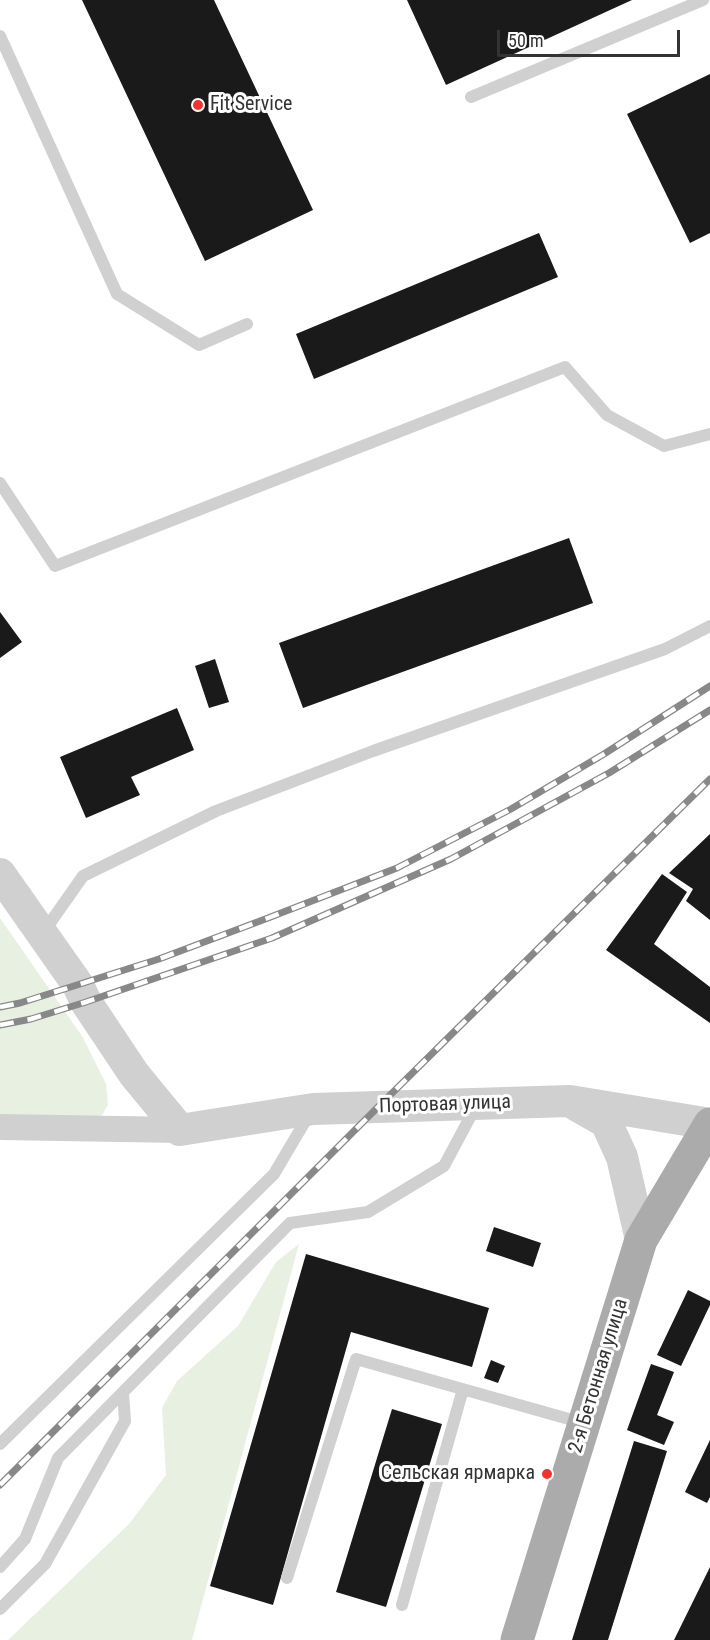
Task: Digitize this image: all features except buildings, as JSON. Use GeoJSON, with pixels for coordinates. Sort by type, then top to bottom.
{"type":"FeatureCollection","features":[{"type":"Feature","properties":{"kind":"main road","name":"2-я Бетонная улица"},"geometry":{"type":"LineString","coordinates":[[517,1640],[641,1240],[710,1124]]}},
{"type":"Feature","properties":{"kind":"street"},"geometry":{"type":"LineString","coordinates":[[0,874],[78,985],[86,1002],[134,1074],[180,1130]]}},
{"type":"Feature","properties":{"kind":"street"},"geometry":{"type":"LineString","coordinates":[[570,1101],[606,1122],[622,1156],[641,1240]]}},
{"type":"Feature","properties":{"kind":"street","name":"Портовая улица"},"geometry":{"type":"LineString","coordinates":[[0,1127],[180,1130],[313,1109],[570,1101],[710,1124]]}},
{"type":"Feature","properties":{"kind":"lane"},"geometry":{"type":"LineString","coordinates":[[471,97],[703,0]]}},
{"type":"Feature","properties":{"kind":"lane"},"geometry":{"type":"LineString","coordinates":[[0,36],[117,294],[199,345],[246,324]]}},
{"type":"Feature","properties":{"kind":"lane"},"geometry":{"type":"LineString","coordinates":[[0,483],[55,566],[565,367],[607,415],[664,446],[710,434]]}},
{"type":"Feature","properties":{"kind":"lane"},"geometry":{"type":"LineString","coordinates":[[42,934],[83,876],[216,812],[373,752],[665,649],[710,626]]}},
{"type":"Feature","properties":{"kind":"lane"},"geometry":{"type":"LineString","coordinates":[[0,1567],[25,1539],[58,1458],[290,1223],[368,1212],[444,1166],[477,1104]]}},
{"type":"Feature","properties":{"kind":"lane"},"geometry":{"type":"LineString","coordinates":[[0,1444],[274,1174],[313,1109]]}},
{"type":"Feature","properties":{"kind":"lane"},"geometry":{"type":"LineString","coordinates":[[287,1578],[356,1359],[585,1423]]}},
{"type":"Feature","properties":{"kind":"lane"},"geometry":{"type":"LineString","coordinates":[[402,1605],[463,1389]]}},
{"type":"Feature","properties":{"kind":"lane"},"geometry":{"type":"LineString","coordinates":[[0,1610],[45,1564],[125,1421],[123,1393]]}},
{"type":"Feature","properties":{"kind":"green space"},"geometry":{"type":"Polygon","coordinates":[[[0,918],[82,1036],[106,1084],[108,1105],[102,1115],[89,1118],[0,1114],[0,918]]]}},
{"type":"Feature","properties":{"kind":"green space"},"geometry":{"type":"Polygon","coordinates":[[[299,1244],[192,1640],[8,1640],[129,1524],[166,1475],[162,1408],[177,1381],[238,1326],[276,1262],[299,1244]]]}},
{"type":"Feature","properties":{"kind":"railway"},"geometry":{"type":"LineString","coordinates":[[0,1007],[20,1003],[159,959],[397,868],[511,809],[604,754],[710,686]]}},
{"type":"Feature","properties":{"kind":"railway"},"geometry":{"type":"LineString","coordinates":[[0,1025],[31,1019],[86,1002],[272,938],[451,859],[609,773],[710,710]]}},
{"type":"Feature","properties":{"kind":"railway"},"geometry":{"type":"LineString","coordinates":[[0,1485],[710,779]]}},
{"type":"Feature","properties":{"kind":"place","name":"Fit Service"},"geometry":{"type":"Point","coordinates":[198,105]}},
{"type":"Feature","properties":{"kind":"place","name":"Сельская ярмарка"},"geometry":{"type":"Point","coordinates":[547,1474]}}]}
